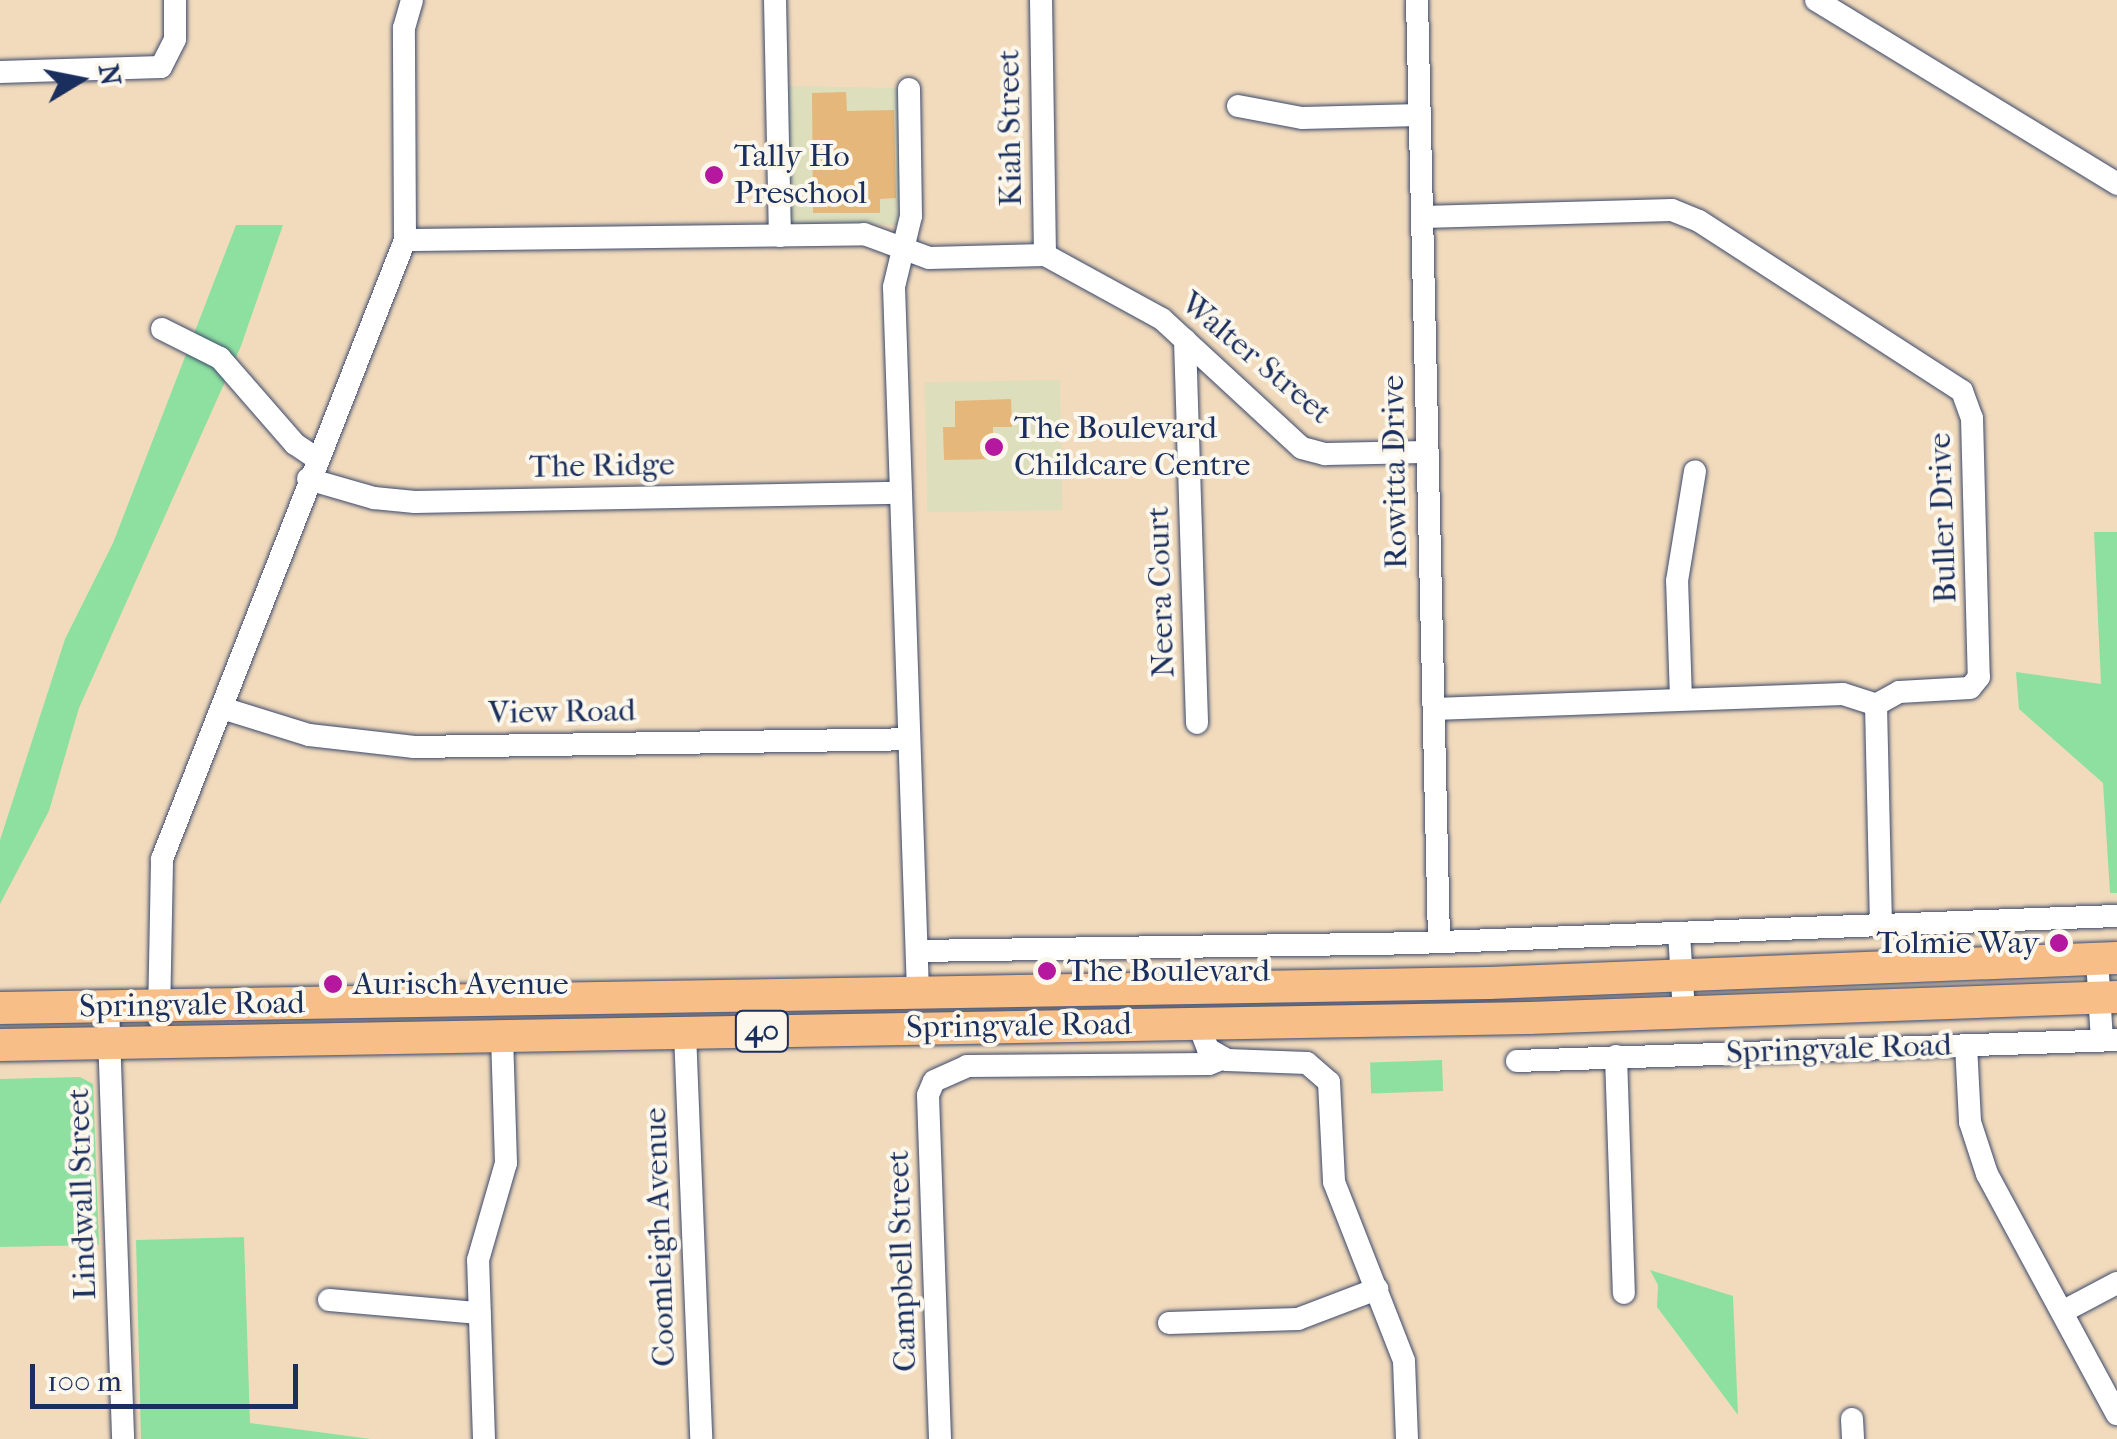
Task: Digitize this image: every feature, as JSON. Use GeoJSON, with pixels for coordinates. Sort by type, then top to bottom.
{"type":"FeatureCollection","features":[{"type":"Feature","properties":{"kind":"highway","name":"Springvale Road"},"geometry":{"type":"LineString","coordinates":[[0,1008],[1224,987],[1680,976],[2107,959]]}},
{"type":"Feature","properties":{"kind":"highway","name":"Springvale Road"},"geometry":{"type":"LineString","coordinates":[[0,1045],[685,1032],[1217,1039],[1684,1013],[2108,998]]}},
{"type":"Feature","properties":{"kind":"street"},"geometry":{"type":"LineString","coordinates":[[0,72],[150,72],[172,54],[174,0]]}},
{"type":"Feature","properties":{"kind":"street"},"geometry":{"type":"LineString","coordinates":[[159,1042],[158,873],[312,468],[405,240],[404,28],[412,0]]}},
{"type":"Feature","properties":{"kind":"street"},"geometry":{"type":"LineString","coordinates":[[775,0],[780,236]]}},
{"type":"Feature","properties":{"kind":"street","name":"Kiah Street"},"geometry":{"type":"LineString","coordinates":[[1041,0],[1045,255]]}},
{"type":"Feature","properties":{"kind":"street","name":"Rowitta Drive"},"geometry":{"type":"LineString","coordinates":[[1418,0],[1439,942]]}},
{"type":"Feature","properties":{"kind":"street"},"geometry":{"type":"LineString","coordinates":[[1816,0],[2117,184]]}},
{"type":"Feature","properties":{"kind":"street"},"geometry":{"type":"LineString","coordinates":[[909,89],[911,216],[900,246],[894,286],[918,992]]}},
{"type":"Feature","properties":{"kind":"street"},"geometry":{"type":"LineString","coordinates":[[1238,106],[1302,118],[1420,115]]}},
{"type":"Feature","properties":{"kind":"street","name":"Buller Drive"},"geometry":{"type":"LineString","coordinates":[[1424,217],[1672,210],[1699,221],[1962,391],[1972,418],[1979,677],[1970,688],[1899,692],[1876,706]]}},
{"type":"Feature","properties":{"kind":"street","name":"Walter Street"},"geometry":{"type":"LineString","coordinates":[[405,240],[864,234],[928,258],[1045,255],[1162,318],[1302,448],[1325,454],[1426,452]]}},
{"type":"Feature","properties":{"kind":"street","name":"The Ridge"},"geometry":{"type":"LineString","coordinates":[[162,329],[220,358],[312,468],[374,498],[415,502],[900,493]]}},
{"type":"Feature","properties":{"kind":"street","name":"Neera Court"},"geometry":{"type":"LineString","coordinates":[[1185,340],[1197,723]]}},
{"type":"Feature","properties":{"kind":"street"},"geometry":{"type":"LineString","coordinates":[[1681,699],[1676,581],[1695,471]]}},
{"type":"Feature","properties":{"kind":"street"},"geometry":{"type":"LineString","coordinates":[[1434,709],[1843,694],[1876,706],[1881,925]]}},
{"type":"Feature","properties":{"kind":"street","name":"View Road"},"geometry":{"type":"LineString","coordinates":[[222,708],[309,735],[414,747],[908,738]]}},
{"type":"Feature","properties":{"kind":"street"},"geometry":{"type":"LineString","coordinates":[[917,951],[1439,942],[2117,916]]}},
{"type":"Feature","properties":{"kind":"street","name":"Springvale Road"},"geometry":{"type":"LineString","coordinates":[[1679,933],[1684,1013]]}},
{"type":"Feature","properties":{"kind":"street","name":"Springvale Road"},"geometry":{"type":"LineString","coordinates":[[1517,1061],[2109,1040],[2107,959]]}},
{"type":"Feature","properties":{"kind":"street"},"geometry":{"type":"LineString","coordinates":[[1217,1039],[1224,987]]}},
{"type":"Feature","properties":{"kind":"street","name":"Lindwall Street"},"geometry":{"type":"LineString","coordinates":[[108,1006],[123,1439]]}},
{"type":"Feature","properties":{"kind":"street","name":"Coomleigh Avenue"},"geometry":{"type":"LineString","coordinates":[[685,1032],[701,1439]]}},
{"type":"Feature","properties":{"kind":"street"},"geometry":{"type":"LineString","coordinates":[[484,1439],[478,1260],[506,1158],[502,1036]]}},
{"type":"Feature","properties":{"kind":"street","name":"Springvale Road"},"geometry":{"type":"LineString","coordinates":[[934,1081],[968,1066],[1209,1064],[1217,1039],[1308,1063],[1324,1074],[1331,1092],[1334,1182],[1377,1289]]}},
{"type":"Feature","properties":{"kind":"street"},"geometry":{"type":"LineString","coordinates":[[1966,1045],[1970,1122],[1979,1154],[2117,1414]]}},
{"type":"Feature","properties":{"kind":"street"},"geometry":{"type":"LineString","coordinates":[[1616,1056],[1624,1293]]}},
{"type":"Feature","properties":{"kind":"street","name":"Campbell Street"},"geometry":{"type":"LineString","coordinates":[[934,1081],[928,1095],[940,1439]]}},
{"type":"Feature","properties":{"kind":"street"},"geometry":{"type":"LineString","coordinates":[[2062,1312],[2117,1283]]}},
{"type":"Feature","properties":{"kind":"street"},"geometry":{"type":"LineString","coordinates":[[1169,1323],[1298,1318],[1377,1289],[1405,1366],[1407,1439]]}},
{"type":"Feature","properties":{"kind":"street"},"geometry":{"type":"LineString","coordinates":[[329,1300],[479,1313]]}},
{"type":"Feature","properties":{"kind":"shaded area"},"geometry":{"type":"Polygon","coordinates":[[[785,86],[914,88],[912,225],[783,223],[785,86]]]}},
{"type":"Feature","properties":{"kind":"shaded area","name":"The Boulevard Childcare Centre"},"geometry":{"type":"Polygon","coordinates":[[[1060,380],[1062,510],[927,512],[925,382],[1060,380]]]}},
{"type":"Feature","properties":{"kind":"green space"},"geometry":{"type":"Polygon","coordinates":[[[236,225],[283,225],[241,346],[79,708],[49,811],[0,904],[0,840],[65,639],[113,543],[236,225]]]}},
{"type":"Feature","properties":{"kind":"green space"},"geometry":{"type":"Polygon","coordinates":[[[2094,532],[2117,532],[2117,893],[2110,893],[2103,783],[2019,709],[2016,672],[2101,684],[2094,532]]]}},
{"type":"Feature","properties":{"kind":"green space"},"geometry":{"type":"Polygon","coordinates":[[[1442,1060],[1443,1091],[1371,1093],[1370,1063],[1442,1060]]]}},
{"type":"Feature","properties":{"kind":"green space"},"geometry":{"type":"Polygon","coordinates":[[[80,1077],[93,1084],[99,1245],[0,1247],[0,1079],[80,1077]]]}},
{"type":"Feature","properties":{"kind":"green space"},"geometry":{"type":"Polygon","coordinates":[[[244,1237],[250,1423],[371,1439],[141,1439],[136,1240],[244,1237]]]}},
{"type":"Feature","properties":{"kind":"green space"},"geometry":{"type":"Polygon","coordinates":[[[1650,1270],[1733,1296],[1738,1415],[1657,1307],[1658,1285],[1650,1270]]]}},
{"type":"Feature","properties":{"kind":"building"},"geometry":{"type":"Polygon","coordinates":[[[846,92],[847,111],[894,110],[896,198],[880,199],[880,213],[813,213],[812,93],[846,92]]]}},
{"type":"Feature","properties":{"kind":"building"},"geometry":{"type":"Polygon","coordinates":[[[1011,399],[1012,427],[993,427],[993,459],[944,460],[943,427],[955,427],[955,401],[1011,399]]]}},
{"type":"Feature","properties":{"kind":"place","name":"Tally Ho Preschool"},"geometry":{"type":"Point","coordinates":[714,175]}},
{"type":"Feature","properties":{"kind":"place","name":"The Boulevard Childcare Centre"},"geometry":{"type":"Point","coordinates":[994,447]}},
{"type":"Feature","properties":{"kind":"place","name":"Tolmie Way"},"geometry":{"type":"Point","coordinates":[2059,943]}},
{"type":"Feature","properties":{"kind":"place","name":"The Boulevard"},"geometry":{"type":"Point","coordinates":[1047,971]}},
{"type":"Feature","properties":{"kind":"place","name":"Aurisch Avenue"},"geometry":{"type":"Point","coordinates":[333,984]}}]}
